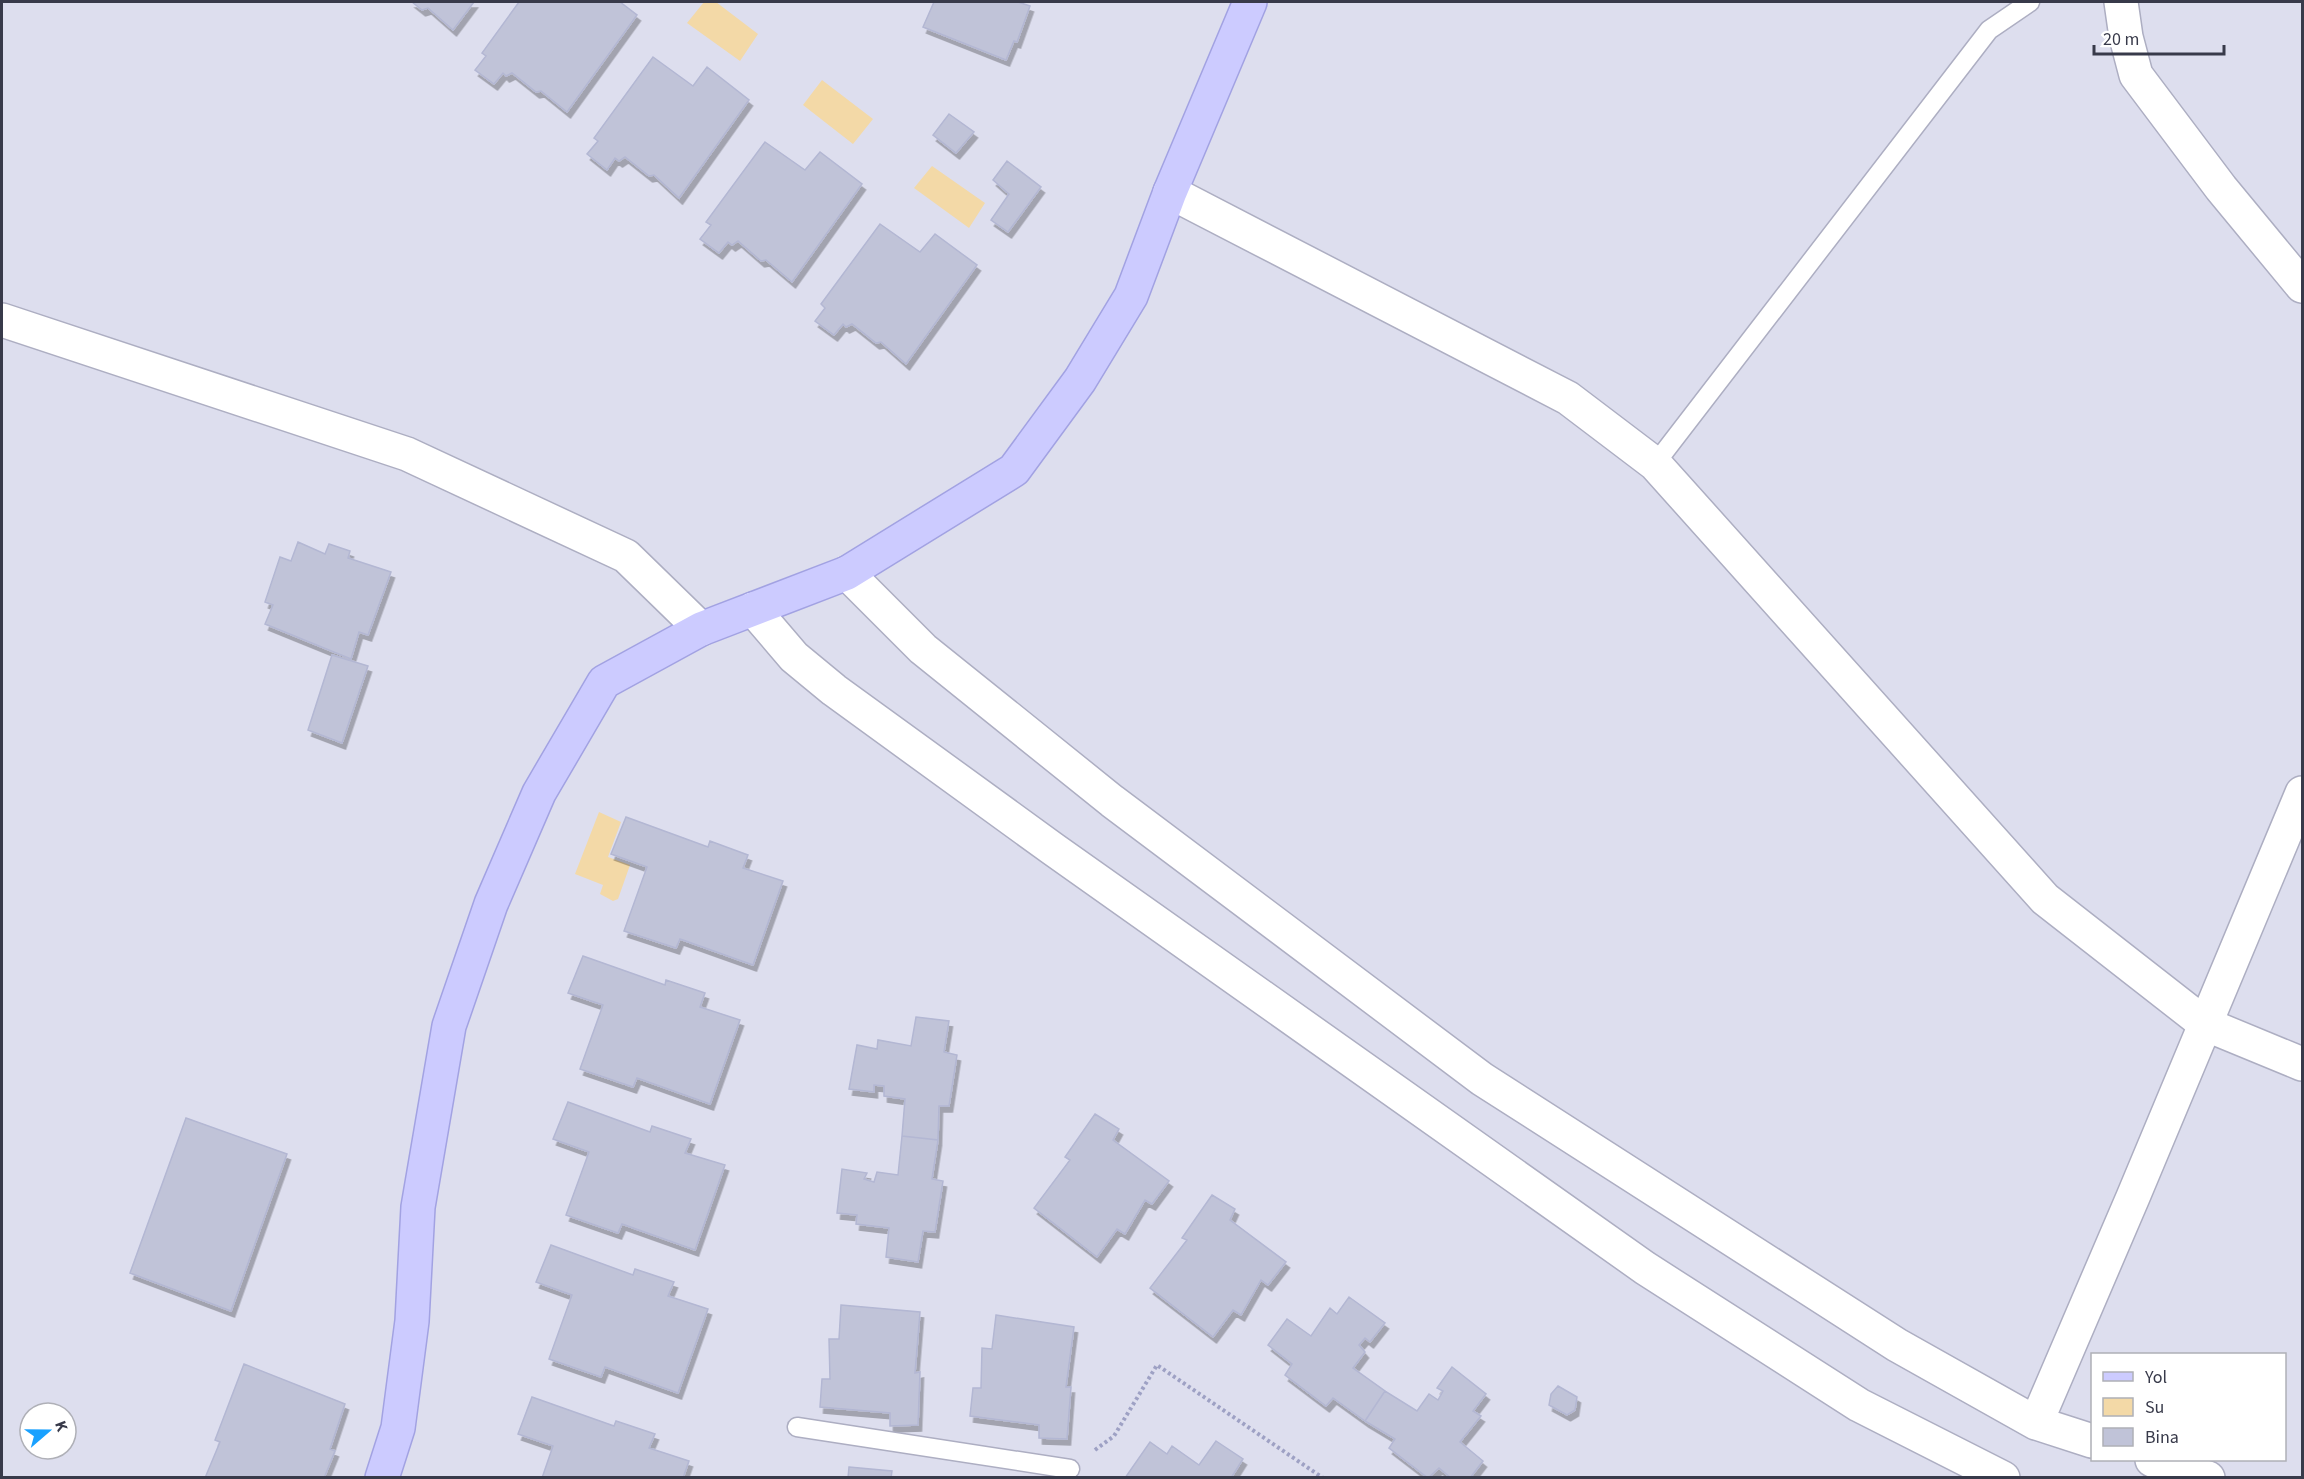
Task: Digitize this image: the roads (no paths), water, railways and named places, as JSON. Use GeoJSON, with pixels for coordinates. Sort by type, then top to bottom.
{"type":"FeatureCollection","features":[{"type":"Feature","properties":{"kind":"street"},"geometry":{"type":"LineString","coordinates":[[382,1478],[398,1428],[412,1321],[418,1207],[449,1026],[491,904],[539,793],[604,682],[701,629],[847,573],[1014,470],[1080,380],[1131,296],[1170,192],[1250,2]]}},
{"type":"Feature","properties":{"kind":"street"},"geometry":{"type":"LineString","coordinates":[[2121,2],[2126,37],[2136,75],[2221,188],[2302,286]]}},
{"type":"Feature","properties":{"kind":"street"},"geometry":{"type":"LineString","coordinates":[[1170,192],[1568,398],[1655,464],[2045,900],[2205,1024],[2302,1065]]}},
{"type":"Feature","properties":{"kind":"street"},"geometry":{"type":"LineString","coordinates":[[2,320],[407,454],[626,556],[701,629]]}},
{"type":"Feature","properties":{"kind":"street"},"geometry":{"type":"LineString","coordinates":[[847,573],[923,650],[1112,801],[1482,1079],[1897,1345],[2036,1423],[2091,1441]]}},
{"type":"Feature","properties":{"kind":"street"},"geometry":{"type":"LineString","coordinates":[[753,609],[794,657],[834,690],[1053,849],[1645,1268],[1859,1405],[2003,1478]]}},
{"type":"Feature","properties":{"kind":"street"},"geometry":{"type":"LineString","coordinates":[[2036,1423],[2302,793]]}},
{"type":"Feature","properties":{"kind":"street"},"geometry":{"type":"LineString","coordinates":[[2155,1461],[2208,1478]]}},
{"type":"Feature","properties":{"kind":"lane"},"geometry":{"type":"LineString","coordinates":[[1655,464],[1989,30],[2030,2]]}},
{"type":"Feature","properties":{"kind":"lane"},"geometry":{"type":"LineString","coordinates":[[797,1427],[1070,1469]]}},
{"type":"Feature","properties":{"kind":"water"},"geometry":{"type":"Polygon","coordinates":[[[704,2],[716,2],[758,34],[740,61],[687,23],[704,2]]]}},
{"type":"Feature","properties":{"kind":"water"},"geometry":{"type":"Polygon","coordinates":[[[822,80],[873,119],[853,144],[803,105],[822,80]]]}},
{"type":"Feature","properties":{"kind":"water"},"geometry":{"type":"Polygon","coordinates":[[[932,166],[985,203],[969,228],[914,188],[932,166]]]}},
{"type":"Feature","properties":{"kind":"water"},"geometry":{"type":"Polygon","coordinates":[[[599,812],[621,822],[608,857],[630,865],[618,899],[613,901],[600,894],[603,885],[575,874],[599,812]]]}}]}
